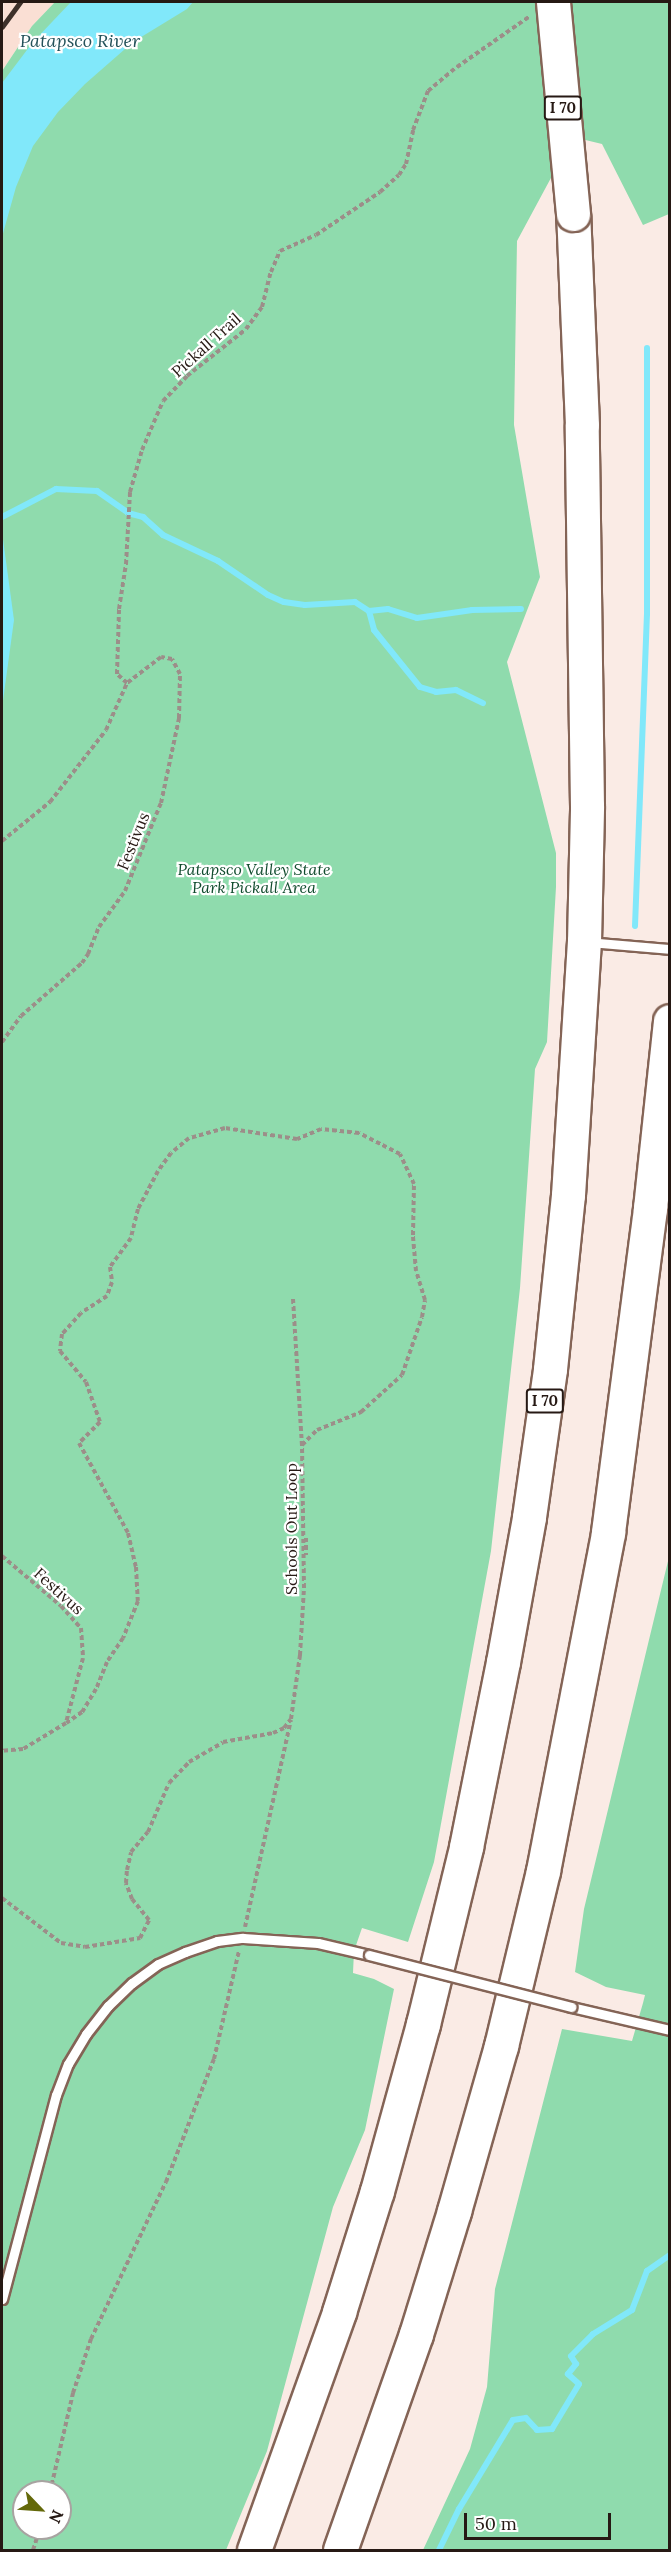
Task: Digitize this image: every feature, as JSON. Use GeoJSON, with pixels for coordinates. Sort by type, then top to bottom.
{"type":"FeatureCollection","features":[{"type":"Feature","properties":{"kind":"highway","name":"I 70"},"geometry":{"type":"LineString","coordinates":[[254,2550],[308,2403],[377,2191],[423,2024],[471,1824],[525,1540],[550,1368],[568,1195],[584,942],[587,637],[582,425],[573,214],[545,8]]}},
{"type":"Feature","properties":{"kind":"highway"},"geometry":{"type":"LineString","coordinates":[[340,2550],[416,2334],[454,2211],[501,2046],[543,1871],[608,1532],[650,1208],[669,1021]]}},
{"type":"Feature","properties":{"kind":"lane"},"geometry":{"type":"LineString","coordinates":[[584,942],[669,949]]}},
{"type":"Feature","properties":{"kind":"lane"},"geometry":{"type":"LineString","coordinates":[[2,2300],[6,2266],[56,2095],[68,2064],[86,2034],[108,2006],[158,1964],[217,1941],[243,1938],[318,1943],[669,2030]]}},
{"type":"Feature","properties":{"kind":"path","name":"Pickall Trail"},"geometry":{"type":"LineString","coordinates":[[127,683],[117,674],[119,609],[126,564],[130,492],[142,450],[164,402],[187,376],[246,329],[262,307],[271,272],[280,251],[316,235],[381,192],[399,175],[406,164],[412,130],[428,91],[457,67],[528,17],[545,8]]}},
{"type":"Feature","properties":{"kind":"path","name":"Festivus"},"geometry":{"type":"LineString","coordinates":[[2,1042],[21,1016],[82,963],[88,954],[99,927],[125,891],[161,803],[179,718],[180,674],[172,659],[160,657],[127,683]]}},
{"type":"Feature","properties":{"kind":"path"},"geometry":{"type":"LineString","coordinates":[[2,841],[50,802],[106,730],[127,683]]}},
{"type":"Feature","properties":{"kind":"path","name":"Schools Out Loop"},"geometry":{"type":"LineString","coordinates":[[66,1723],[82,1712],[96,1689],[107,1662],[123,1638],[138,1601],[136,1567],[128,1533],[79,1443],[100,1422],[86,1382],[60,1351],[62,1334],[81,1313],[106,1296],[112,1282],[110,1267],[131,1238],[138,1209],[171,1153],[189,1138],[207,1131],[225,1128],[297,1138],[321,1130],[359,1133],[400,1154],[414,1184],[412,1235],[416,1271],[425,1300],[413,1347],[402,1375],[361,1412],[317,1430],[302,1445]]}},
{"type":"Feature","properties":{"kind":"path"},"geometry":{"type":"LineString","coordinates":[[53,2480],[73,2393],[91,2339],[166,2182],[214,2059],[291,1719],[305,1620],[306,1546],[292,1299]]}},
{"type":"Feature","properties":{"kind":"path","name":"Festivus"},"geometry":{"type":"LineString","coordinates":[[2,1556],[61,1606],[81,1628],[83,1658],[66,1723]]}},
{"type":"Feature","properties":{"kind":"path"},"geometry":{"type":"LineString","coordinates":[[2,1898],[61,1943],[93,1947],[140,1938],[149,1920],[132,1899],[126,1883],[127,1870],[131,1852],[148,1832],[169,1783],[189,1762],[223,1742],[273,1733],[284,1728],[291,1719]]}},
{"type":"Feature","properties":{"kind":"path"},"geometry":{"type":"LineString","coordinates":[[2,1751],[23,1749],[66,1723]]}},
{"type":"Feature","properties":{"kind":"shaded area"},"geometry":{"type":"Polygon","coordinates":[[[4,2],[55,2],[32,26],[2,71],[4,2]]]}},
{"type":"Feature","properties":{"kind":"green space","name":"Patapsco Valley State Park Pickall Area"},"geometry":{"type":"Polygon","coordinates":[[[55,2],[669,2],[669,214],[643,225],[602,144],[573,137],[517,241],[514,425],[540,577],[507,662],[556,853],[556,887],[547,1042],[535,1069],[520,1288],[491,1551],[434,1862],[408,1942],[362,1928],[354,1951],[353,1973],[374,1979],[394,1989],[365,2130],[333,2207],[267,2451],[226,2550],[2,2550],[2,71],[32,26],[55,2]]]}},
{"type":"Feature","properties":{"kind":"green space"},"geometry":{"type":"Polygon","coordinates":[[[669,1557],[669,2550],[423,2550],[470,2449],[487,2387],[495,2289],[562,2029],[632,2041],[645,1995],[606,1987],[575,1972],[584,1909],[669,1557]]]}},
{"type":"Feature","properties":{"kind":"water","name":"Patapsco River"},"geometry":{"type":"Polygon","coordinates":[[[71,2],[193,2],[187,9],[133,42],[85,84],[58,112],[33,146],[16,187],[2,237],[2,83],[33,42],[71,2]]]}},
{"type":"Feature","properties":{"kind":"water"},"geometry":{"type":"Polygon","coordinates":[[[2,532],[14,620],[2,708],[2,532]]]}},
{"type":"Feature","properties":{"kind":"waterway"},"geometry":{"type":"LineString","coordinates":[[635,926],[647,614],[647,348]]}},
{"type":"Feature","properties":{"kind":"waterway"},"geometry":{"type":"LineString","coordinates":[[2,517],[56,489],[97,491],[128,513],[143,517],[163,535],[218,561],[268,595],[284,602],[305,605],[355,602],[369,611],[374,630],[420,687],[436,692],[456,690],[483,703]]}},
{"type":"Feature","properties":{"kind":"waterway"},"geometry":{"type":"LineString","coordinates":[[369,611],[388,609],[417,618],[472,610],[521,609]]}},
{"type":"Feature","properties":{"kind":"waterway"},"geometry":{"type":"LineString","coordinates":[[439,2550],[459,2509],[513,2420],[526,2418],[537,2430],[552,2429],[579,2384],[568,2374],[576,2364],[571,2356],[593,2334],[632,2310],[647,2271],[670,2255]]}},
{"type":"Feature","properties":{"kind":"railway"},"geometry":{"type":"LineString","coordinates":[[2,27],[20,2]]}}]}
